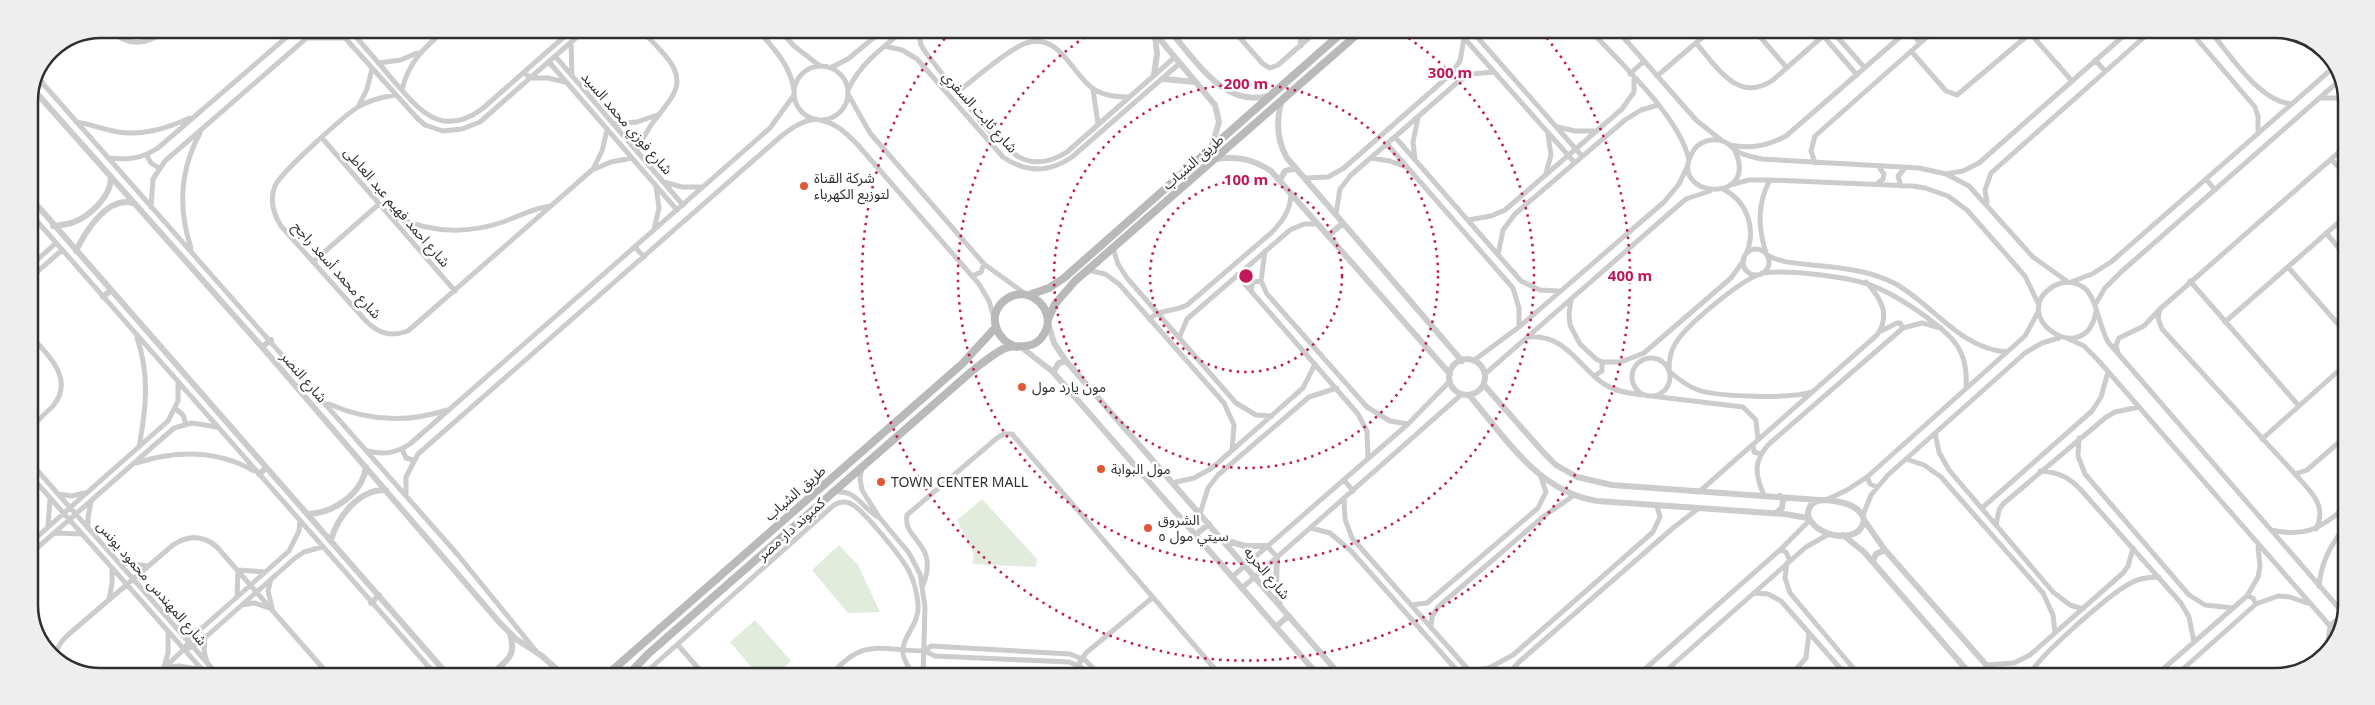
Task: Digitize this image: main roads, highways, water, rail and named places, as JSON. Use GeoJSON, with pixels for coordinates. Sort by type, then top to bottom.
{"type":"FeatureCollection","features":[{"type":"Feature","properties":{"kind":"main road","name":"طريق الشباب"},"geometry":{"type":"LineString","coordinates":[[1028,295],[1049,288],[1064,278],[1337,37]]}},
{"type":"Feature","properties":{"kind":"main road","name":"طريق الشباب"},"geometry":{"type":"LineString","coordinates":[[1048,321],[1061,295],[1354,37]]}},
{"type":"Feature","properties":{"kind":"main road"},"geometry":{"type":"LineString","coordinates":[[1016,295],[1028,295],[1041,304],[1048,321],[1042,338],[1036,343],[1019,347],[1002,338],[995,324],[998,309],[1005,300],[1016,295]]}},
{"type":"Feature","properties":{"kind":"main road","name":"طريق الشباب"},"geometry":{"type":"LineString","coordinates":[[615,668],[962,364],[995,324]]}},
{"type":"Feature","properties":{"kind":"main road","name":"طريق الشباب"},"geometry":{"type":"LineString","coordinates":[[634,668],[977,366],[1006,348],[1019,347]]}},
{"type":"Feature","properties":{"kind":"place","name":"شركة القناة لتوزيع الكهرباء"},"geometry":{"type":"Point","coordinates":[804,186]}},
{"type":"Feature","properties":{"kind":"place","name":"مون يارد مول"},"geometry":{"type":"Point","coordinates":[1022,387]}},
{"type":"Feature","properties":{"kind":"place","name":"مول البوابة"},"geometry":{"type":"Point","coordinates":[1101,469]}},
{"type":"Feature","properties":{"kind":"place","name":"TOWN CENTER MALL"},"geometry":{"type":"Point","coordinates":[881,482]}},
{"type":"Feature","properties":{"kind":"place","name":"الشروق سيتي مول ٥"},"geometry":{"type":"Point","coordinates":[1148,528]}}]}
